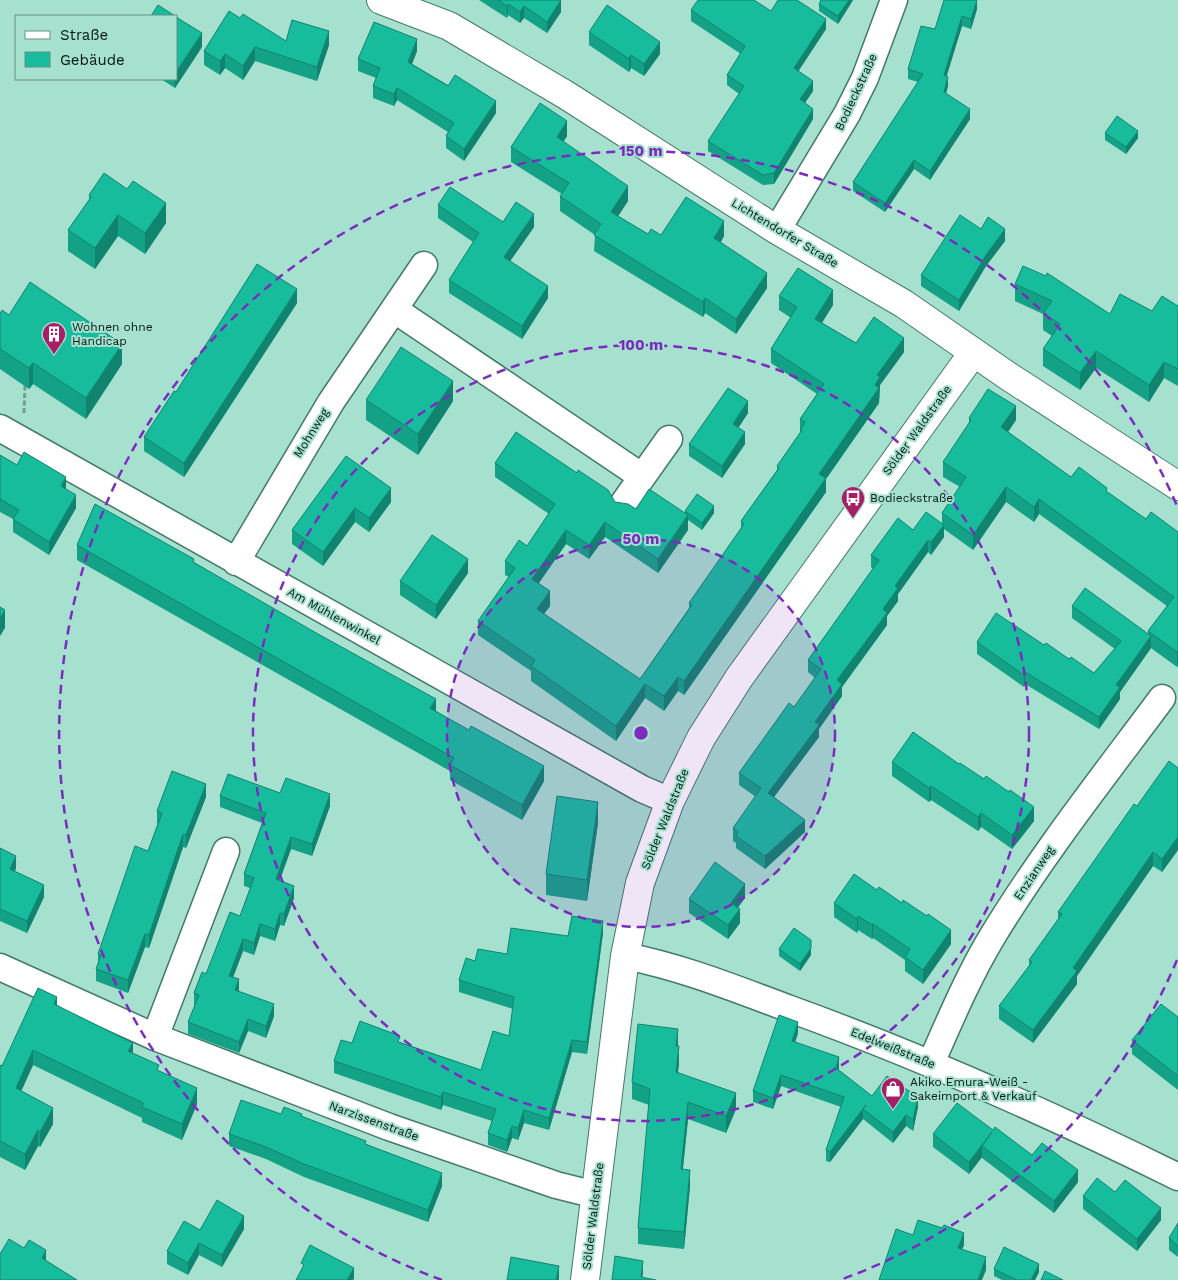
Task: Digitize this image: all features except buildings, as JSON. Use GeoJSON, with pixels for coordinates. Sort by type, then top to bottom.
{"type":"FeatureCollection","features":[{"type":"Feature","properties":{"kind":"street","name":"Lichtendorfer Straße"},"geometry":{"type":"LineString","coordinates":[[381,0],[449,26],[477,41],[777,230],[904,304],[973,353],[1178,486]]}},
{"type":"Feature","properties":{"kind":"street","name":"Bodieckstraße"},"geometry":{"type":"LineString","coordinates":[[777,230],[847,114],[869,68],[894,0]]}},
{"type":"Feature","properties":{"kind":"street","name":"Mohnweg"},"geometry":{"type":"LineString","coordinates":[[236,562],[331,402],[424,265]]}},
{"type":"Feature","properties":{"kind":"street"},"geometry":{"type":"LineString","coordinates":[[395,310],[642,476]]}},
{"type":"Feature","properties":{"kind":"street","name":"Sölder Waldstraße"},"geometry":{"type":"LineString","coordinates":[[585,1280],[625,956],[640,883],[670,801],[701,738],[739,678],[973,353]]}},
{"type":"Feature","properties":{"kind":"street","name":"Am Mühlenwinkel"},"geometry":{"type":"LineString","coordinates":[[12,423],[236,562],[642,789],[670,801]]}},
{"type":"Feature","properties":{"kind":"street"},"geometry":{"type":"LineString","coordinates":[[623,504],[669,439]]}},
{"type":"Feature","properties":{"kind":"street","name":"Enzianweg"},"geometry":{"type":"LineString","coordinates":[[931,1063],[962,993],[992,938],[1038,866],[1162,698]]}},
{"type":"Feature","properties":{"kind":"street"},"geometry":{"type":"LineString","coordinates":[[155,1038],[226,851]]}},
{"type":"Feature","properties":{"kind":"street","name":"Edelweißstraße"},"geometry":{"type":"LineString","coordinates":[[625,956],[665,964],[848,1029],[931,1063],[1178,1177]]}},
{"type":"Feature","properties":{"kind":"street","name":"Narzissenstraße"},"geometry":{"type":"LineString","coordinates":[[0,967],[155,1038],[389,1128],[556,1185],[596,1195]]}},
{"type":"Feature","properties":{"kind":"path"},"geometry":{"type":"LineString","coordinates":[[12,423],[25,386]]}},
{"type":"Feature","properties":{"kind":"place","name":"Wohnen ohne Handicap"},"geometry":{"type":"Point","coordinates":[54,355]}},
{"type":"Feature","properties":{"kind":"place","name":"Bodieckstraße"},"geometry":{"type":"Point","coordinates":[853,519]}},
{"type":"Feature","properties":{"kind":"place","name":"Akiko Emura-Weiß - Sakeimport & Verkauf"},"geometry":{"type":"Point","coordinates":[893,1110]}}]}
